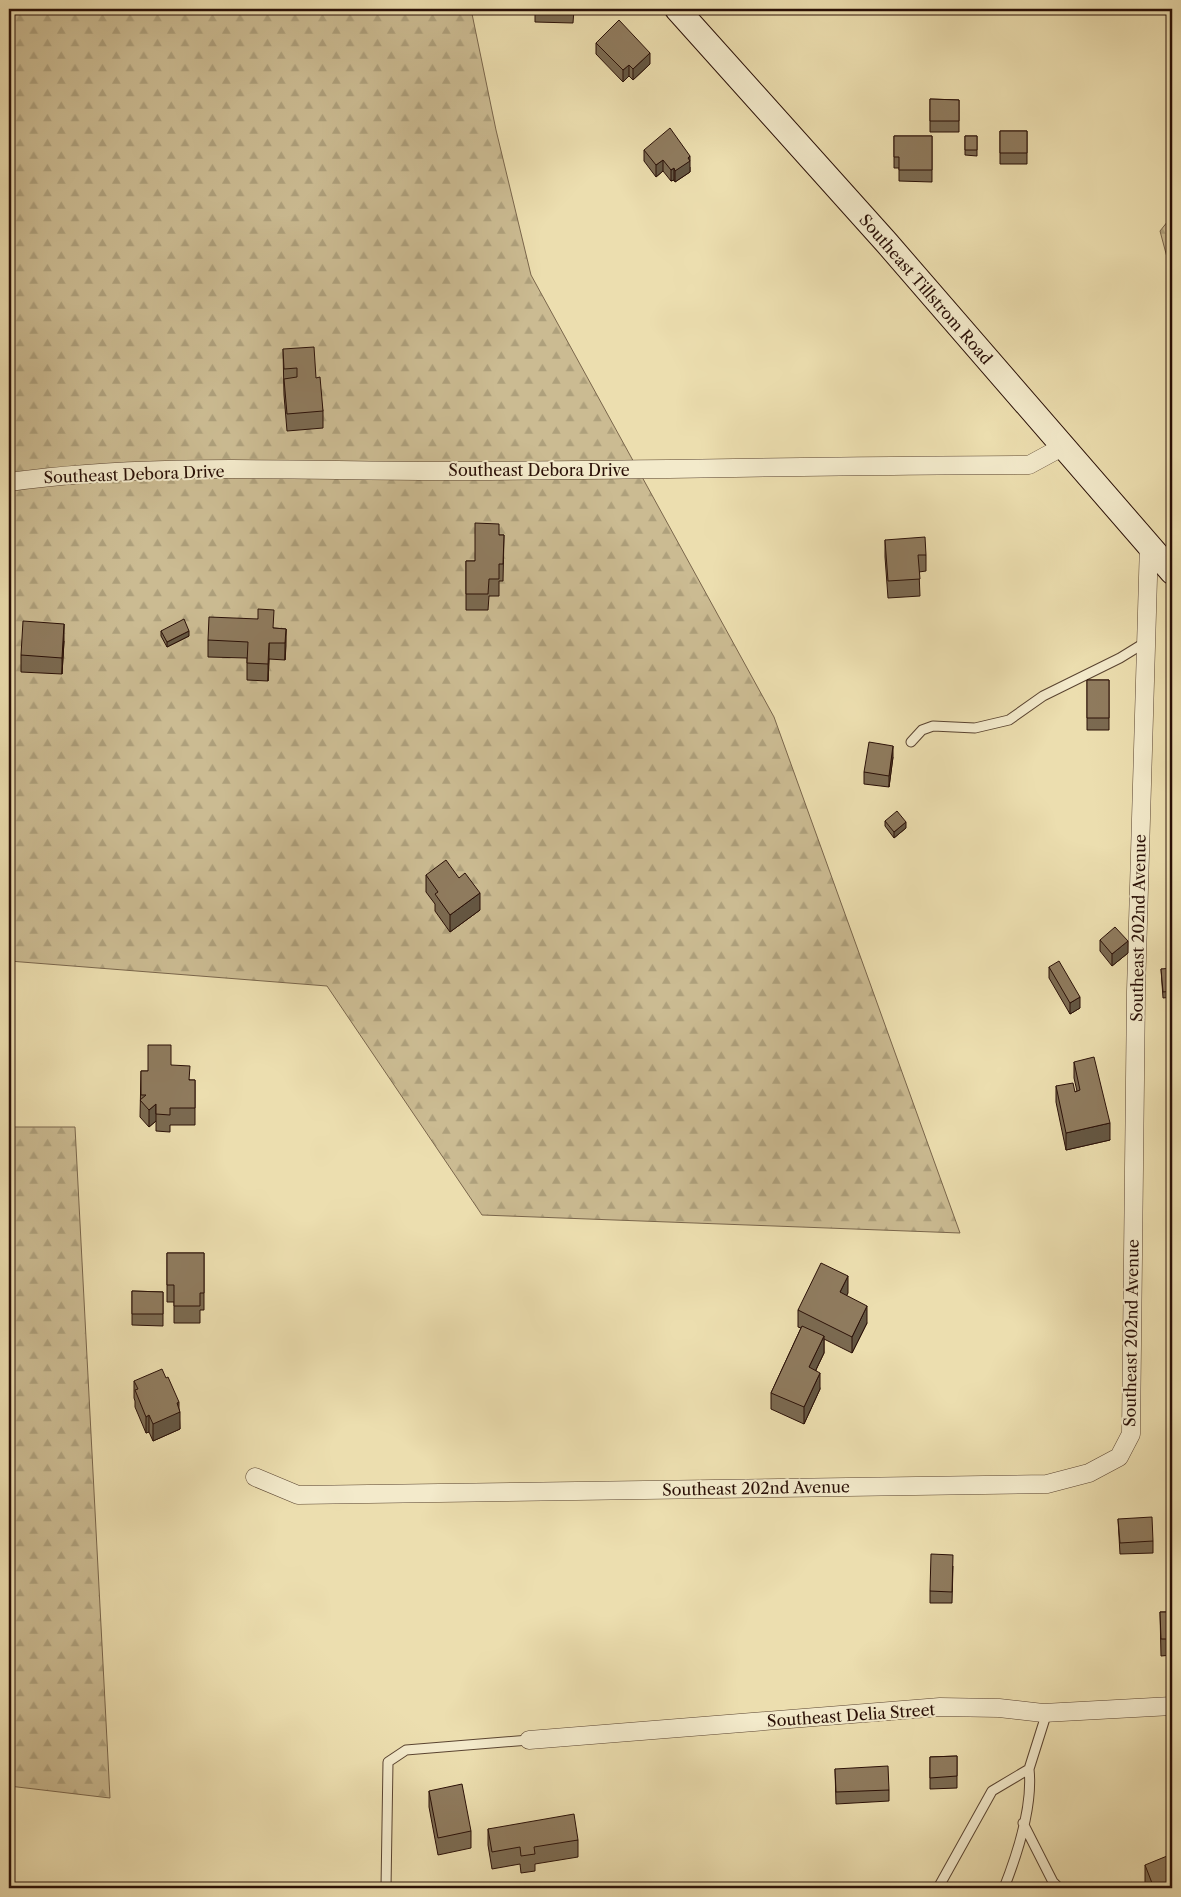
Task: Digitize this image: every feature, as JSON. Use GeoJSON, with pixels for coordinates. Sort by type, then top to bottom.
{"type":"FeatureCollection","features":[{"type":"Feature","properties":{"kind":"main road","name":"Southeast Tillstrom Road"},"geometry":{"type":"LineString","coordinates":[[677,9],[886,242],[1149,543],[1172,572]]}},
{"type":"Feature","properties":{"kind":"street","name":"Southeast Debora Drive"},"geometry":{"type":"LineString","coordinates":[[9,482],[171,470],[441,471],[1029,465],[1064,446]]}},
{"type":"Feature","properties":{"kind":"street","name":"Southeast 202nd Avenue"},"geometry":{"type":"LineString","coordinates":[[255,1477],[298,1495],[1047,1484],[1089,1473],[1118,1456],[1131,1434],[1133,1136],[1149,543]]}},
{"type":"Feature","properties":{"kind":"street","name":"Southeast Delia Street"},"geometry":{"type":"LineString","coordinates":[[529,1740],[940,1707],[999,1708],[1047,1712],[1172,1706]]}},
{"type":"Feature","properties":{"kind":"lane"},"geometry":{"type":"LineString","coordinates":[[911,742],[922,730],[933,726],[975,728],[1009,720],[1043,696],[1120,658],[1146,642]]}},
{"type":"Feature","properties":{"kind":"lane"},"geometry":{"type":"LineString","coordinates":[[1004,1888],[1012,1868],[1023,1823],[1031,1783],[1029,1769],[1047,1712]]}},
{"type":"Feature","properties":{"kind":"lane"},"geometry":{"type":"LineString","coordinates":[[386,1888],[388,1762],[406,1750],[529,1740]]}},
{"type":"Feature","properties":{"kind":"lane"},"geometry":{"type":"LineString","coordinates":[[938,1888],[992,1791],[1029,1769]]}},
{"type":"Feature","properties":{"kind":"lane"},"geometry":{"type":"LineString","coordinates":[[1023,1823],[1053,1882],[1059,1888]]}},
{"type":"Feature","properties":{"kind":"green space"},"geometry":{"type":"Polygon","coordinates":[[[9,9],[471,9],[496,130],[531,275],[774,717],[960,1233],[482,1215],[327,986],[9,961],[9,9]]]}},
{"type":"Feature","properties":{"kind":"green space"},"geometry":{"type":"Polygon","coordinates":[[[1172,216],[1172,276],[1160,231],[1172,216]]]}},
{"type":"Feature","properties":{"kind":"green space"},"geometry":{"type":"Polygon","coordinates":[[[9,1127],[75,1127],[110,1798],[9,1786],[9,1127]]]}},
{"type":"Feature","properties":{"kind":"building"},"geometry":{"type":"Polygon","coordinates":[[[619,20],[650,53],[633,69],[629,65],[623,70],[596,43],[619,20]]]}},
{"type":"Feature","properties":{"kind":"building"},"geometry":{"type":"Polygon","coordinates":[[[930,99],[959,100],[959,121],[930,121],[930,99]]]}},
{"type":"Feature","properties":{"kind":"building"},"geometry":{"type":"Polygon","coordinates":[[[670,128],[690,156],[688,158],[690,161],[675,171],[674,168],[671,170],[663,160],[656,165],[644,150],[670,128]]]}},
{"type":"Feature","properties":{"kind":"building"},"geometry":{"type":"Polygon","coordinates":[[[1000,131],[1027,131],[1027,153],[1000,153],[1000,131]]]}},
{"type":"Feature","properties":{"kind":"building"},"geometry":{"type":"Polygon","coordinates":[[[894,136],[932,136],[932,170],[899,170],[899,157],[894,157],[894,136]]]}},
{"type":"Feature","properties":{"kind":"building"},"geometry":{"type":"Polygon","coordinates":[[[965,136],[977,136],[977,150],[965,150],[965,136]]]}},
{"type":"Feature","properties":{"kind":"building"},"geometry":{"type":"Polygon","coordinates":[[[314,347],[316,378],[320,377],[323,411],[287,414],[284,379],[297,377],[297,368],[284,369],[283,349],[314,347]]]}},
{"type":"Feature","properties":{"kind":"building"},"geometry":{"type":"Polygon","coordinates":[[[475,523],[499,524],[499,535],[504,535],[503,564],[499,564],[499,579],[489,579],[488,594],[466,594],[466,561],[475,561],[475,523]]]}},
{"type":"Feature","properties":{"kind":"building"},"geometry":{"type":"Polygon","coordinates":[[[925,537],[926,555],[918,555],[920,579],[888,581],[885,540],[925,537]]]}},
{"type":"Feature","properties":{"kind":"building"},"geometry":{"type":"Polygon","coordinates":[[[258,609],[274,610],[273,628],[286,629],[285,643],[269,643],[268,664],[247,663],[248,642],[208,640],[209,617],[258,619],[258,609]]]}},
{"type":"Feature","properties":{"kind":"building"},"geometry":{"type":"Polygon","coordinates":[[[184,619],[189,631],[167,642],[161,631],[184,619]]]}},
{"type":"Feature","properties":{"kind":"building"},"geometry":{"type":"Polygon","coordinates":[[[23,621],[64,624],[62,658],[21,655],[23,621]]]}},
{"type":"Feature","properties":{"kind":"building"},"geometry":{"type":"Polygon","coordinates":[[[1087,680],[1109,680],[1109,718],[1087,718],[1087,680]]]}},
{"type":"Feature","properties":{"kind":"building"},"geometry":{"type":"Polygon","coordinates":[[[869,742],[893,746],[889,776],[864,772],[869,742]]]}},
{"type":"Feature","properties":{"kind":"building"},"geometry":{"type":"Polygon","coordinates":[[[897,811],[906,822],[894,832],[885,821],[897,811]]]}},
{"type":"Feature","properties":{"kind":"building"},"geometry":{"type":"Polygon","coordinates":[[[446,860],[459,878],[465,873],[480,893],[450,915],[435,894],[438,892],[426,875],[446,860]]]}},
{"type":"Feature","properties":{"kind":"building"},"geometry":{"type":"Polygon","coordinates":[[[1115,927],[1128,941],[1112,954],[1100,940],[1115,927]]]}},
{"type":"Feature","properties":{"kind":"building"},"geometry":{"type":"Polygon","coordinates":[[[1059,961],[1080,997],[1070,1003],[1049,967],[1059,961]]]}},
{"type":"Feature","properties":{"kind":"building"},"geometry":{"type":"Polygon","coordinates":[[[1172,968],[1172,991],[1163,992],[1161,969],[1172,968]]]}},
{"type":"Feature","properties":{"kind":"building"},"geometry":{"type":"Polygon","coordinates":[[[148,1045],[171,1045],[171,1065],[190,1066],[189,1080],[195,1080],[195,1108],[170,1108],[170,1115],[156,1114],[156,1104],[149,1110],[140,1100],[146,1095],[141,1095],[141,1071],[148,1071],[148,1045]]]}},
{"type":"Feature","properties":{"kind":"building"},"geometry":{"type":"Polygon","coordinates":[[[1094,1057],[1110,1123],[1066,1133],[1056,1086],[1073,1083],[1075,1092],[1080,1090],[1074,1062],[1094,1057]]]}},
{"type":"Feature","properties":{"kind":"building"},"geometry":{"type":"Polygon","coordinates":[[[167,1253],[204,1253],[204,1293],[200,1293],[200,1306],[174,1306],[174,1285],[167,1285],[167,1253]]]}},
{"type":"Feature","properties":{"kind":"building"},"geometry":{"type":"Polygon","coordinates":[[[821,1263],[848,1276],[840,1292],[867,1306],[852,1337],[798,1310],[821,1263]]]}},
{"type":"Feature","properties":{"kind":"building"},"geometry":{"type":"Polygon","coordinates":[[[132,1291],[163,1292],[163,1314],[132,1314],[132,1291]]]}},
{"type":"Feature","properties":{"kind":"building"},"geometry":{"type":"Polygon","coordinates":[[[802,1326],[824,1336],[809,1367],[820,1373],[804,1407],[771,1393],[802,1326]]]}},
{"type":"Feature","properties":{"kind":"building"},"geometry":{"type":"Polygon","coordinates":[[[162,1369],[166,1378],[168,1377],[179,1402],[177,1403],[180,1412],[153,1424],[149,1415],[146,1417],[135,1390],[138,1389],[134,1381],[162,1369]]]}},
{"type":"Feature","properties":{"kind":"building"},"geometry":{"type":"Polygon","coordinates":[[[1152,1517],[1153,1541],[1120,1543],[1118,1519],[1152,1517]]]}},
{"type":"Feature","properties":{"kind":"building"},"geometry":{"type":"Polygon","coordinates":[[[931,1554],[953,1555],[952,1592],[930,1591],[931,1554]]]}},
{"type":"Feature","properties":{"kind":"building"},"geometry":{"type":"Polygon","coordinates":[[[1160,1612],[1172,1612],[1172,1639],[1161,1639],[1160,1612]]]}},
{"type":"Feature","properties":{"kind":"building"},"geometry":{"type":"Polygon","coordinates":[[[957,1756],[957,1776],[930,1778],[930,1757],[957,1756]]]}},
{"type":"Feature","properties":{"kind":"building"},"geometry":{"type":"Polygon","coordinates":[[[888,1766],[889,1790],[836,1792],[835,1769],[888,1766]]]}},
{"type":"Feature","properties":{"kind":"building"},"geometry":{"type":"Polygon","coordinates":[[[462,1784],[471,1831],[438,1838],[429,1791],[462,1784]]]}},
{"type":"Feature","properties":{"kind":"building"},"geometry":{"type":"Polygon","coordinates":[[[574,1814],[578,1840],[534,1847],[535,1854],[521,1856],[520,1847],[492,1852],[488,1829],[574,1814]]]}},
{"type":"Feature","properties":{"kind":"building"},"geometry":{"type":"Polygon","coordinates":[[[1172,1854],[1172,1888],[1141,1888],[1152,1883],[1145,1865],[1172,1854]]]}},
{"type":"Feature","properties":{"kind":"building"},"geometry":{"type":"Polygon","coordinates":[[[1139,1883],[1141,1888],[1126,1888],[1139,1883]]]}}]}
